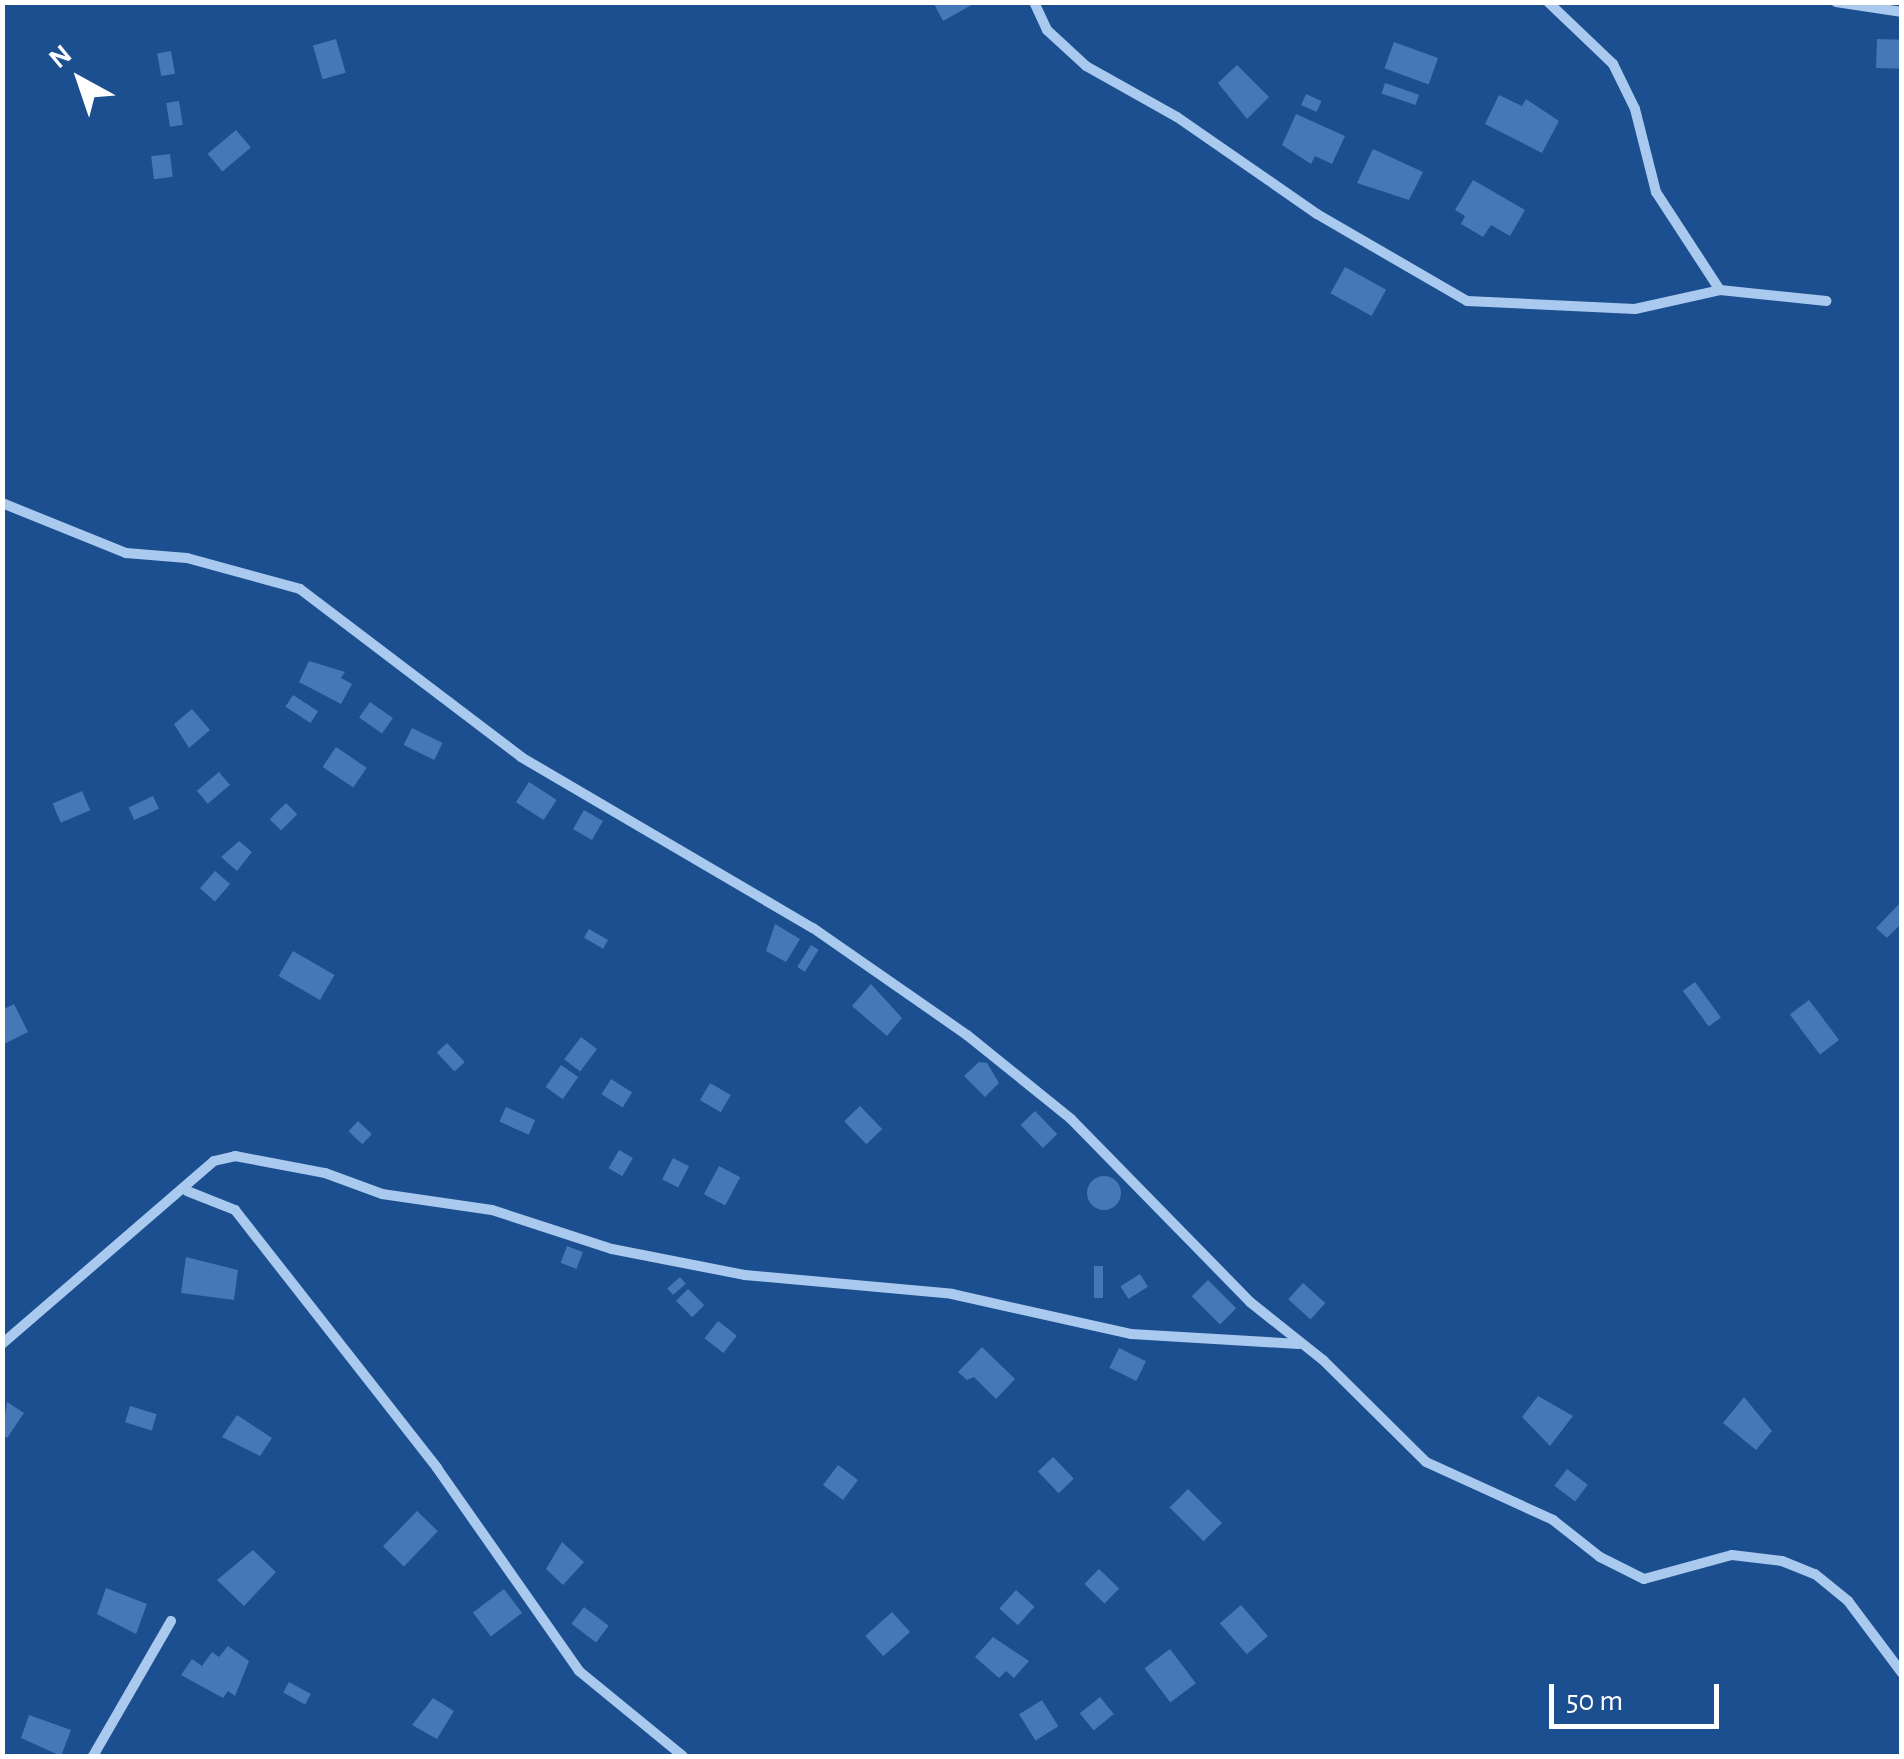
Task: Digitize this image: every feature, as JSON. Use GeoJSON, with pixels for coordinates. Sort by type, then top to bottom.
{"type":"FeatureCollection","features":[{"type":"Feature","properties":{"kind":"street"},"geometry":{"type":"LineString","coordinates":[[1034,2],[1047,30],[1086,66],[1177,117],[1316,214],[1467,300],[1635,310],[1720,290],[1826,301]]}},
{"type":"Feature","properties":{"kind":"street"},"geometry":{"type":"LineString","coordinates":[[1548,2],[1613,64],[1634,109],[1656,192],[1720,290]]}},
{"type":"Feature","properties":{"kind":"street"},"geometry":{"type":"LineString","coordinates":[[1836,2],[1902,12]]}},
{"type":"Feature","properties":{"kind":"street"},"geometry":{"type":"LineString","coordinates":[[2,503],[126,552],[168,554],[268,576],[317,600],[521,756],[813,928],[966,1035],[1071,1119],[1250,1302],[1302,1344],[1408,1448],[1452,1478],[1553,1520],[1600,1557],[1644,1580],[1732,1555],[1815,1574],[1848,1601],[1902,1673]]}},
{"type":"Feature","properties":{"kind":"street"},"geometry":{"type":"LineString","coordinates":[[2,1344],[187,1191],[214,1161],[234,1156],[304,1168],[382,1194],[492,1210],[612,1250],[735,1273],[952,1294],[1131,1334],[1302,1344]]}},
{"type":"Feature","properties":{"kind":"street"},"geometry":{"type":"LineString","coordinates":[[187,1191],[235,1210],[437,1468],[578,1670],[683,1756]]}},
{"type":"Feature","properties":{"kind":"street"},"geometry":{"type":"LineString","coordinates":[[93,1756],[171,1621]]}},
{"type":"Feature","properties":{"kind":"building"},"geometry":{"type":"Polygon","coordinates":[[[933,2],[977,2],[943,21],[933,2]]]}},
{"type":"Feature","properties":{"kind":"building"},"geometry":{"type":"Polygon","coordinates":[[[336,39],[346,73],[323,79],[313,46],[336,39]]]}},
{"type":"Feature","properties":{"kind":"building"},"geometry":{"type":"Polygon","coordinates":[[[1877,39],[1902,40],[1901,69],[1876,68],[1877,39]]]}},
{"type":"Feature","properties":{"kind":"building"},"geometry":{"type":"Polygon","coordinates":[[[1394,42],[1438,58],[1429,84],[1384,68],[1394,42]]]}},
{"type":"Feature","properties":{"kind":"building"},"geometry":{"type":"Polygon","coordinates":[[[171,51],[175,74],[161,76],[157,53],[171,51]]]}},
{"type":"Feature","properties":{"kind":"building"},"geometry":{"type":"Polygon","coordinates":[[[1237,65],[1269,97],[1247,119],[1218,83],[1237,65]]]}},
{"type":"Feature","properties":{"kind":"building"},"geometry":{"type":"Polygon","coordinates":[[[1385,83],[1419,95],[1415,105],[1381,93],[1385,83]]]}},
{"type":"Feature","properties":{"kind":"building"},"geometry":{"type":"Polygon","coordinates":[[[1306,94],[1322,101],[1317,112],[1301,105],[1306,94]]]}},
{"type":"Feature","properties":{"kind":"building"},"geometry":{"type":"Polygon","coordinates":[[[1499,95],[1522,106],[1526,99],[1559,121],[1542,153],[1485,124],[1499,95]]]}},
{"type":"Feature","properties":{"kind":"building"},"geometry":{"type":"Polygon","coordinates":[[[179,101],[183,125],[170,127],[166,103],[179,101]]]}},
{"type":"Feature","properties":{"kind":"building"},"geometry":{"type":"Polygon","coordinates":[[[1296,114],[1345,136],[1332,164],[1315,156],[1311,164],[1282,145],[1296,114]]]}},
{"type":"Feature","properties":{"kind":"building"},"geometry":{"type":"Polygon","coordinates":[[[236,130],[251,148],[222,171],[208,154],[236,130]]]}},
{"type":"Feature","properties":{"kind":"building"},"geometry":{"type":"Polygon","coordinates":[[[1373,149],[1423,172],[1409,200],[1357,183],[1373,149]]]}},
{"type":"Feature","properties":{"kind":"building"},"geometry":{"type":"Polygon","coordinates":[[[170,154],[173,177],[154,179],[151,156],[170,154]]]}},
{"type":"Feature","properties":{"kind":"building"},"geometry":{"type":"Polygon","coordinates":[[[1473,180],[1525,210],[1510,236],[1491,225],[1483,237],[1461,224],[1465,216],[1455,210],[1473,180]]]}},
{"type":"Feature","properties":{"kind":"building"},"geometry":{"type":"Polygon","coordinates":[[[1345,267],[1386,290],[1372,316],[1330,293],[1345,267]]]}},
{"type":"Feature","properties":{"kind":"building"},"geometry":{"type":"Polygon","coordinates":[[[309,661],[345,672],[341,678],[352,684],[341,704],[299,682],[309,661]]]}},
{"type":"Feature","properties":{"kind":"building"},"geometry":{"type":"Polygon","coordinates":[[[293,695],[318,711],[311,723],[285,707],[293,695]]]}},
{"type":"Feature","properties":{"kind":"building"},"geometry":{"type":"Polygon","coordinates":[[[370,702],[393,718],[382,734],[359,718],[370,702]]]}},
{"type":"Feature","properties":{"kind":"building"},"geometry":{"type":"Polygon","coordinates":[[[192,709],[210,730],[189,748],[174,724],[192,709]]]}},
{"type":"Feature","properties":{"kind":"building"},"geometry":{"type":"Polygon","coordinates":[[[412,728],[443,743],[434,760],[404,745],[412,728]]]}},
{"type":"Feature","properties":{"kind":"building"},"geometry":{"type":"Polygon","coordinates":[[[336,747],[367,768],[353,788],[323,767],[336,747]]]}},
{"type":"Feature","properties":{"kind":"building"},"geometry":{"type":"Polygon","coordinates":[[[219,772],[230,785],[208,804],[197,791],[219,772]]]}},
{"type":"Feature","properties":{"kind":"building"},"geometry":{"type":"Polygon","coordinates":[[[529,782],[557,800],[544,820],[516,802],[529,782]]]}},
{"type":"Feature","properties":{"kind":"building"},"geometry":{"type":"Polygon","coordinates":[[[82,791],[90,810],[61,823],[53,804],[82,791]]]}},
{"type":"Feature","properties":{"kind":"building"},"geometry":{"type":"Polygon","coordinates":[[[153,796],[159,809],[134,820],[129,807],[153,796]]]}},
{"type":"Feature","properties":{"kind":"building"},"geometry":{"type":"Polygon","coordinates":[[[286,803],[297,814],[281,831],[270,819],[286,803]]]}},
{"type":"Feature","properties":{"kind":"building"},"geometry":{"type":"Polygon","coordinates":[[[584,810],[603,821],[592,840],[573,829],[584,810]]]}},
{"type":"Feature","properties":{"kind":"building"},"geometry":{"type":"Polygon","coordinates":[[[239,841],[252,852],[237,871],[221,857],[239,841]]]}},
{"type":"Feature","properties":{"kind":"building"},"geometry":{"type":"Polygon","coordinates":[[[215,871],[230,884],[215,901],[200,888],[215,871]]]}},
{"type":"Feature","properties":{"kind":"building"},"geometry":{"type":"Polygon","coordinates":[[[1902,901],[1902,923],[1887,938],[1876,928],[1902,901]]]}},
{"type":"Feature","properties":{"kind":"building"},"geometry":{"type":"Polygon","coordinates":[[[775,924],[800,939],[786,962],[766,951],[775,924]]]}},
{"type":"Feature","properties":{"kind":"building"},"geometry":{"type":"Polygon","coordinates":[[[589,929],[608,940],[603,949],[584,938],[589,929]]]}},
{"type":"Feature","properties":{"kind":"building"},"geometry":{"type":"Polygon","coordinates":[[[811,945],[819,950],[805,972],[797,967],[811,945]]]}},
{"type":"Feature","properties":{"kind":"building"},"geometry":{"type":"Polygon","coordinates":[[[293,951],[335,975],[320,1000],[279,976],[293,951]]]}},
{"type":"Feature","properties":{"kind":"building"},"geometry":{"type":"Polygon","coordinates":[[[1695,982],[1721,1018],[1709,1026],[1683,991],[1695,982]]]}},
{"type":"Feature","properties":{"kind":"building"},"geometry":{"type":"Polygon","coordinates":[[[871,984],[902,1018],[887,1036],[852,1006],[871,984]]]}},
{"type":"Feature","properties":{"kind":"building"},"geometry":{"type":"Polygon","coordinates":[[[1809,1000],[1839,1040],[1820,1054],[1790,1014],[1809,1000]]]}},
{"type":"Feature","properties":{"kind":"building"},"geometry":{"type":"Polygon","coordinates":[[[14,1004],[28,1032],[2,1045],[2,1010],[14,1004]]]}},
{"type":"Feature","properties":{"kind":"building"},"geometry":{"type":"Polygon","coordinates":[[[581,1037],[597,1049],[580,1071],[564,1059],[581,1037]]]}},
{"type":"Feature","properties":{"kind":"building"},"geometry":{"type":"Polygon","coordinates":[[[447,1043],[465,1062],[454,1072],[437,1053],[447,1043]]]}},
{"type":"Feature","properties":{"kind":"building"},"geometry":{"type":"Polygon","coordinates":[[[979,1062],[987,1063],[999,1083],[985,1097],[964,1076],[979,1062]]]}},
{"type":"Feature","properties":{"kind":"building"},"geometry":{"type":"Polygon","coordinates":[[[561,1065],[578,1077],[563,1099],[546,1087],[561,1065]]]}},
{"type":"Feature","properties":{"kind":"building"},"geometry":{"type":"Polygon","coordinates":[[[611,1079],[632,1092],[623,1108],[601,1094],[611,1079]]]}},
{"type":"Feature","properties":{"kind":"building"},"geometry":{"type":"Polygon","coordinates":[[[710,1083],[731,1095],[721,1112],[700,1100],[710,1083]]]}},
{"type":"Feature","properties":{"kind":"building"},"geometry":{"type":"Polygon","coordinates":[[[860,1106],[882,1129],[866,1144],[844,1121],[860,1106]]]}},
{"type":"Feature","properties":{"kind":"building"},"geometry":{"type":"Polygon","coordinates":[[[506,1107],[535,1120],[529,1135],[499,1122],[506,1107]]]}},
{"type":"Feature","properties":{"kind":"building"},"geometry":{"type":"Polygon","coordinates":[[[1035,1111],[1057,1134],[1043,1148],[1021,1125],[1035,1111]]]}},
{"type":"Feature","properties":{"kind":"building"},"geometry":{"type":"Polygon","coordinates":[[[358,1121],[372,1134],[362,1144],[348,1131],[358,1121]]]}},
{"type":"Feature","properties":{"kind":"building"},"geometry":{"type":"Polygon","coordinates":[[[619,1150],[633,1158],[622,1176],[608,1168],[619,1150]]]}},
{"type":"Feature","properties":{"kind":"building"},"geometry":{"type":"Polygon","coordinates":[[[673,1158],[689,1166],[678,1188],[662,1179],[673,1158]]]}},
{"type":"Feature","properties":{"kind":"building"},"geometry":{"type":"Polygon","coordinates":[[[719,1166],[740,1177],[725,1206],[704,1194],[719,1166]]]}},
{"type":"Feature","properties":{"kind":"building"},"geometry":{"type":"Polygon","coordinates":[[[1104,1176],[1116,1181],[1121,1193],[1116,1205],[1104,1210],[1092,1205],[1087,1193],[1092,1181],[1104,1176]]]}},
{"type":"Feature","properties":{"kind":"building"},"geometry":{"type":"Polygon","coordinates":[[[567,1246],[583,1252],[576,1269],[561,1263],[567,1246]]]}},
{"type":"Feature","properties":{"kind":"building"},"geometry":{"type":"Polygon","coordinates":[[[186,1257],[238,1270],[234,1300],[181,1293],[186,1257]]]}},
{"type":"Feature","properties":{"kind":"building"},"geometry":{"type":"Polygon","coordinates":[[[1094,1266],[1103,1266],[1103,1298],[1094,1298],[1094,1266]]]}},
{"type":"Feature","properties":{"kind":"building"},"geometry":{"type":"Polygon","coordinates":[[[1140,1274],[1148,1287],[1128,1299],[1120,1286],[1140,1274]]]}},
{"type":"Feature","properties":{"kind":"building"},"geometry":{"type":"Polygon","coordinates":[[[680,1277],[686,1284],[673,1295],[667,1288],[680,1277]]]}},
{"type":"Feature","properties":{"kind":"building"},"geometry":{"type":"Polygon","coordinates":[[[1208,1280],[1236,1308],[1220,1325],[1192,1296],[1208,1280]]]}},
{"type":"Feature","properties":{"kind":"building"},"geometry":{"type":"Polygon","coordinates":[[[1303,1283],[1325,1303],[1311,1319],[1288,1299],[1303,1283]]]}},
{"type":"Feature","properties":{"kind":"building"},"geometry":{"type":"Polygon","coordinates":[[[688,1289],[704,1305],[692,1317],[676,1301],[688,1289]]]}},
{"type":"Feature","properties":{"kind":"building"},"geometry":{"type":"Polygon","coordinates":[[[718,1321],[737,1336],[723,1353],[704,1338],[718,1321]]]}},
{"type":"Feature","properties":{"kind":"building"},"geometry":{"type":"Polygon","coordinates":[[[982,1347],[1015,1379],[996,1399],[974,1377],[967,1380],[958,1372],[982,1347]]]}},
{"type":"Feature","properties":{"kind":"building"},"geometry":{"type":"Polygon","coordinates":[[[1119,1348],[1146,1361],[1136,1381],[1109,1368],[1119,1348]]]}},
{"type":"Feature","properties":{"kind":"building"},"geometry":{"type":"Polygon","coordinates":[[[1538,1396],[1573,1416],[1550,1446],[1522,1417],[1538,1396]]]}},
{"type":"Feature","properties":{"kind":"building"},"geometry":{"type":"Polygon","coordinates":[[[1744,1397],[1772,1431],[1756,1450],[1723,1423],[1744,1397]]]}},
{"type":"Feature","properties":{"kind":"building"},"geometry":{"type":"Polygon","coordinates":[[[7,1402],[24,1413],[7,1438],[2,1435],[7,1402]]]}},
{"type":"Feature","properties":{"kind":"building"},"geometry":{"type":"Polygon","coordinates":[[[130,1406],[157,1414],[152,1430],[125,1422],[130,1406]]]}},
{"type":"Feature","properties":{"kind":"building"},"geometry":{"type":"Polygon","coordinates":[[[237,1415],[272,1438],[260,1456],[222,1437],[237,1415]]]}},
{"type":"Feature","properties":{"kind":"building"},"geometry":{"type":"Polygon","coordinates":[[[1053,1457],[1074,1479],[1059,1493],[1038,1472],[1053,1457]]]}},
{"type":"Feature","properties":{"kind":"building"},"geometry":{"type":"Polygon","coordinates":[[[838,1465],[858,1480],[843,1500],[823,1485],[838,1465]]]}},
{"type":"Feature","properties":{"kind":"building"},"geometry":{"type":"Polygon","coordinates":[[[1567,1469],[1588,1485],[1575,1501],[1554,1486],[1567,1469]]]}},
{"type":"Feature","properties":{"kind":"building"},"geometry":{"type":"Polygon","coordinates":[[[1188,1489],[1222,1523],[1204,1541],[1170,1507],[1188,1489]]]}},
{"type":"Feature","properties":{"kind":"building"},"geometry":{"type":"Polygon","coordinates":[[[417,1511],[438,1531],[404,1566],[383,1546],[417,1511]]]}},
{"type":"Feature","properties":{"kind":"building"},"geometry":{"type":"Polygon","coordinates":[[[562,1542],[584,1562],[563,1585],[546,1569],[562,1542]]]}},
{"type":"Feature","properties":{"kind":"building"},"geometry":{"type":"Polygon","coordinates":[[[253,1550],[276,1572],[244,1606],[217,1580],[253,1550]]]}},
{"type":"Feature","properties":{"kind":"building"},"geometry":{"type":"Polygon","coordinates":[[[1099,1569],[1119,1588],[1105,1604],[1084,1584],[1099,1569]]]}},
{"type":"Feature","properties":{"kind":"building"},"geometry":{"type":"Polygon","coordinates":[[[106,1588],[147,1604],[136,1634],[97,1614],[106,1588]]]}},
{"type":"Feature","properties":{"kind":"building"},"geometry":{"type":"Polygon","coordinates":[[[504,1589],[522,1613],[491,1636],[473,1612],[504,1589]]]}},
{"type":"Feature","properties":{"kind":"building"},"geometry":{"type":"Polygon","coordinates":[[[1016,1590],[1035,1607],[1018,1625],[999,1609],[1016,1590]]]}},
{"type":"Feature","properties":{"kind":"building"},"geometry":{"type":"Polygon","coordinates":[[[1241,1605],[1268,1636],[1247,1654],[1220,1623],[1241,1605]]]}},
{"type":"Feature","properties":{"kind":"building"},"geometry":{"type":"Polygon","coordinates":[[[584,1607],[609,1626],[596,1642],[571,1624],[584,1607]]]}},
{"type":"Feature","properties":{"kind":"building"},"geometry":{"type":"Polygon","coordinates":[[[892,1612],[910,1632],[883,1656],[865,1636],[892,1612]]]}},
{"type":"Feature","properties":{"kind":"building"},"geometry":{"type":"Polygon","coordinates":[[[993,1637],[1029,1661],[1014,1678],[1006,1671],[999,1678],[975,1657],[993,1637]]]}},
{"type":"Feature","properties":{"kind":"building"},"geometry":{"type":"Polygon","coordinates":[[[228,1646],[249,1661],[235,1696],[228,1691],[223,1698],[181,1675],[192,1659],[202,1666],[212,1652],[219,1657],[228,1646]]]}},
{"type":"Feature","properties":{"kind":"building"},"geometry":{"type":"Polygon","coordinates":[[[1170,1649],[1196,1683],[1170,1703],[1144,1668],[1170,1649]]]}},
{"type":"Feature","properties":{"kind":"building"},"geometry":{"type":"Polygon","coordinates":[[[289,1682],[311,1694],[305,1705],[283,1692],[289,1682]]]}},
{"type":"Feature","properties":{"kind":"building"},"geometry":{"type":"Polygon","coordinates":[[[1100,1697],[1114,1714],[1094,1730],[1080,1713],[1100,1697]]]}},
{"type":"Feature","properties":{"kind":"building"},"geometry":{"type":"Polygon","coordinates":[[[433,1698],[454,1711],[437,1739],[412,1725],[433,1698]]]}},
{"type":"Feature","properties":{"kind":"building"},"geometry":{"type":"Polygon","coordinates":[[[1042,1700],[1058,1726],[1036,1741],[1019,1714],[1042,1700]]]}},
{"type":"Feature","properties":{"kind":"building"},"geometry":{"type":"Polygon","coordinates":[[[29,1715],[71,1730],[61,1756],[21,1738],[29,1715]]]}}]}
